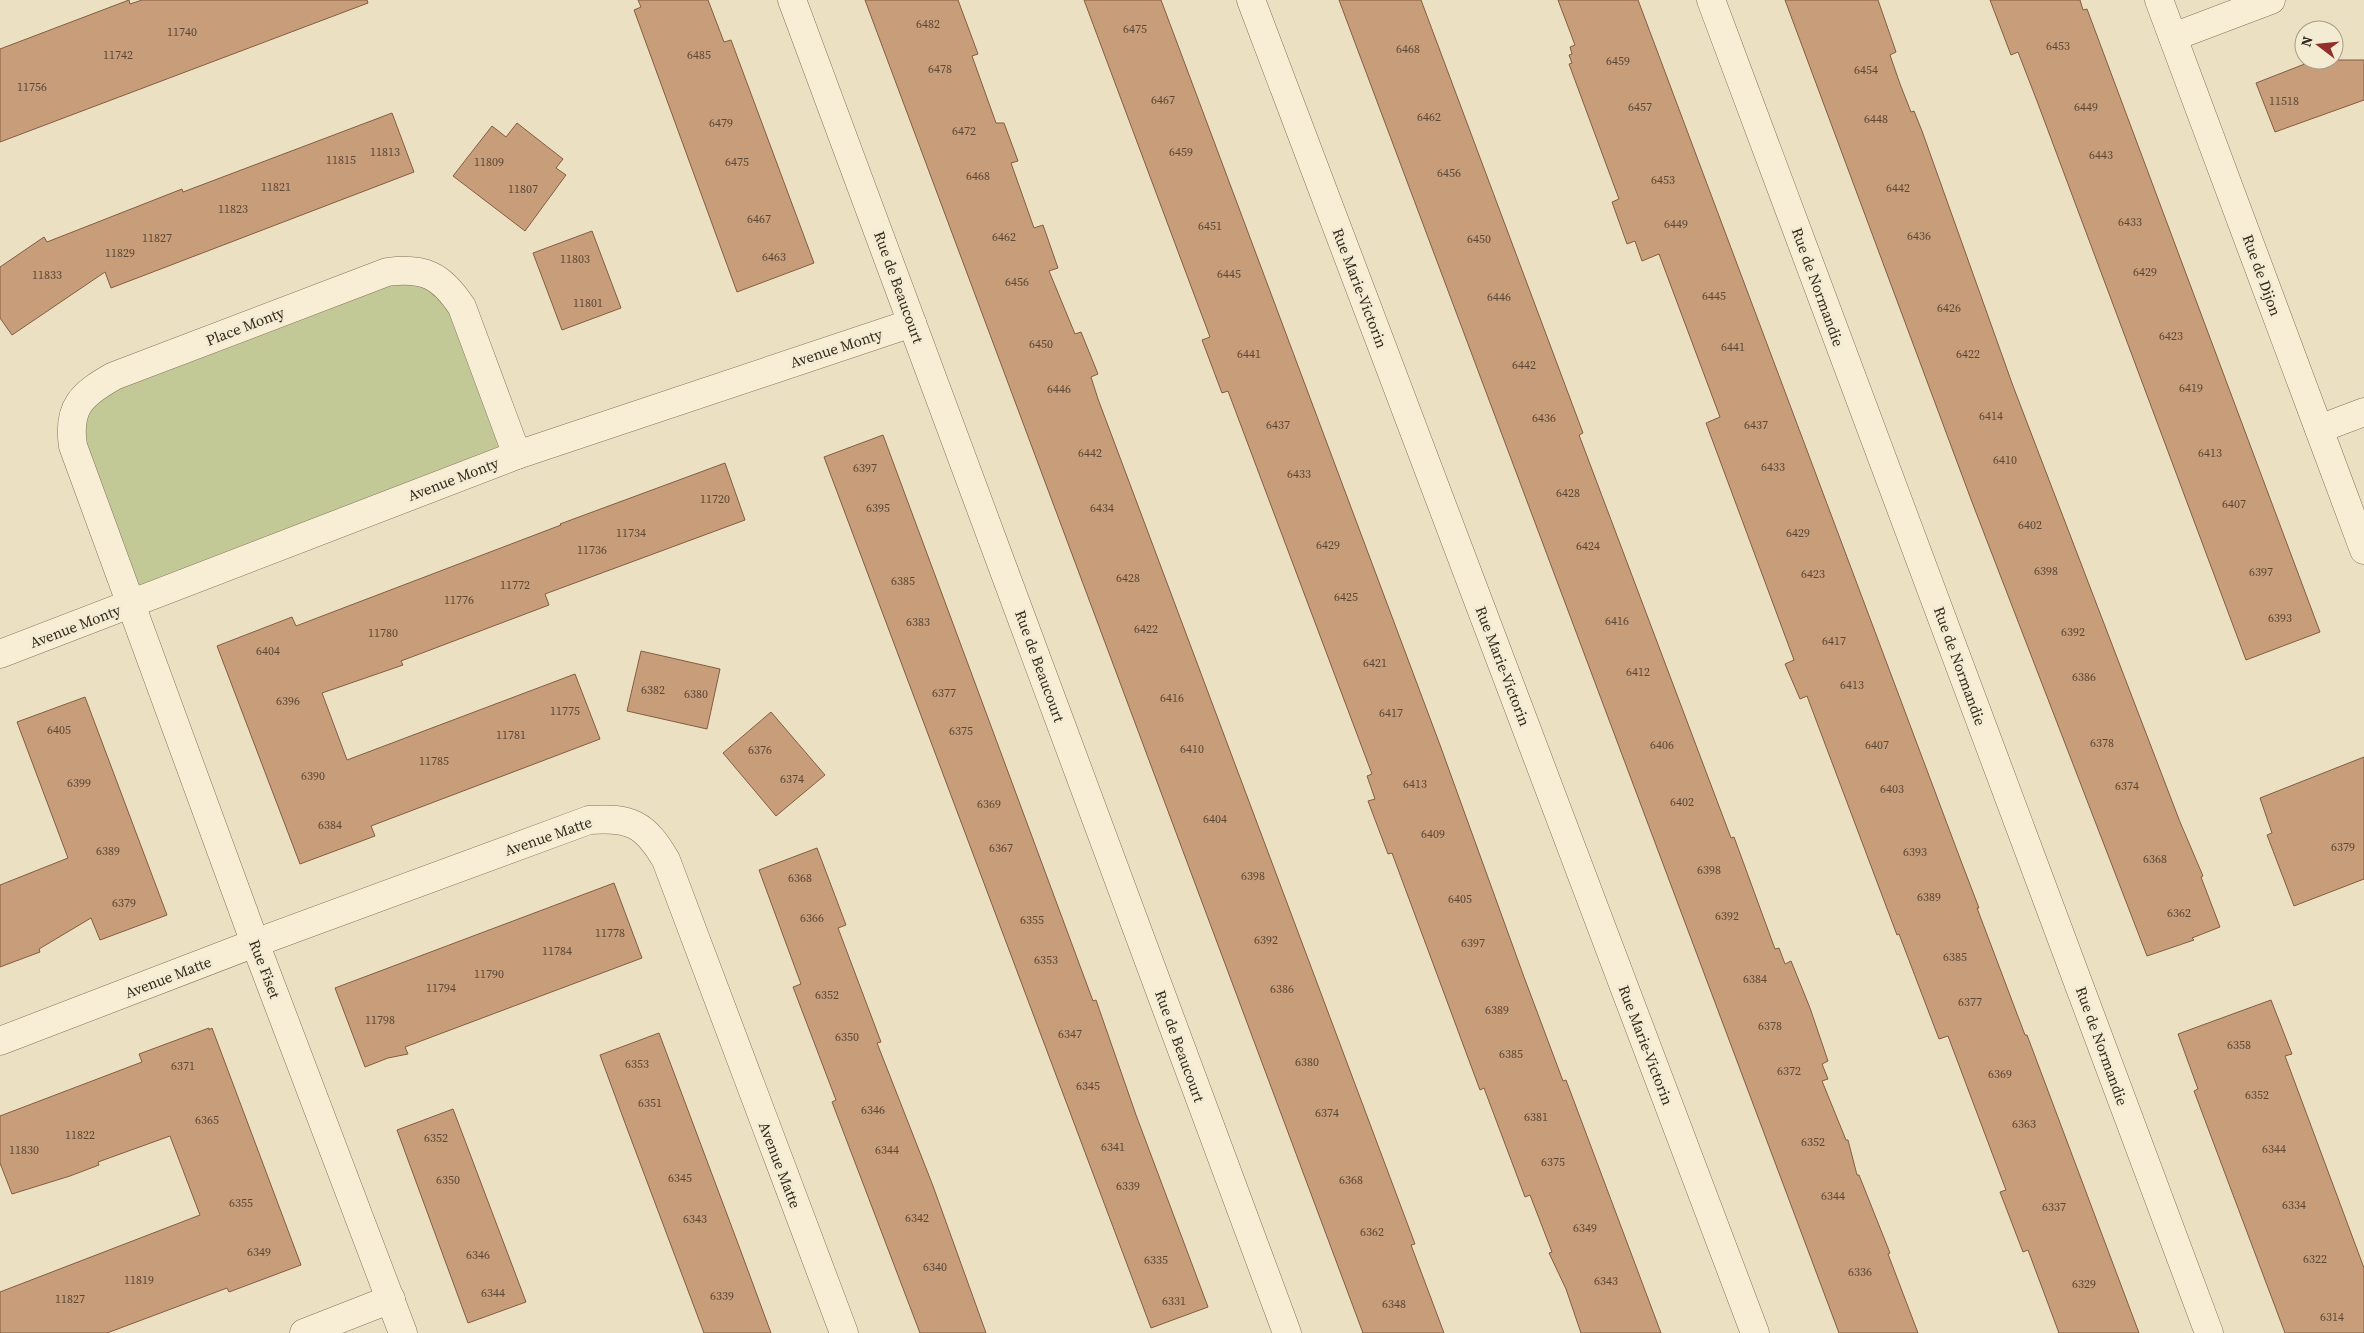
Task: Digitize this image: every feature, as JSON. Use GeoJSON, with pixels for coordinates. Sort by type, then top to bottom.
{"type":"FeatureCollection","features":[{"type":"Feature","properties":{"kind":"street","name":"Rue de Beaucourt"},"geometry":{"type":"LineString","coordinates":[[792,0],[1287,1333]]}},
{"type":"Feature","properties":{"kind":"street","name":"Rue Marie-Victorin"},"geometry":{"type":"LineString","coordinates":[[1251,0],[1754,1333]]}},
{"type":"Feature","properties":{"kind":"street","name":"Rue de Normandie"},"geometry":{"type":"LineString","coordinates":[[1711,0],[2209,1333]]}},
{"type":"Feature","properties":{"kind":"street","name":"Rue de Dijon"},"geometry":{"type":"LineString","coordinates":[[2159,0],[2364,550]]}},
{"type":"Feature","properties":{"kind":"street"},"geometry":{"type":"LineString","coordinates":[[2173,37],[2271,0]]}},
{"type":"Feature","properties":{"kind":"street","name":"Place Monty"},"geometry":{"type":"LineString","coordinates":[[131,604],[73,446],[70,428],[77,403],[94,387],[114,376],[387,272],[409,269],[434,277],[451,290],[462,307],[517,455]]}},
{"type":"Feature","properties":{"kind":"street","name":"Avenue Monty"},"geometry":{"type":"LineString","coordinates":[[0,654],[517,455],[912,323]]}},
{"type":"Feature","properties":{"kind":"street"},"geometry":{"type":"LineString","coordinates":[[2319,429],[2364,412]]}},
{"type":"Feature","properties":{"kind":"street","name":"Rue Fiset"},"geometry":{"type":"LineString","coordinates":[[131,604],[255,943],[403,1333]]}},
{"type":"Feature","properties":{"kind":"street","name":"Avenue Matte"},"geometry":{"type":"LineString","coordinates":[[0,1041],[255,943],[589,820],[612,818],[635,824],[654,838],[666,860],[844,1333]]}},
{"type":"Feature","properties":{"kind":"street"},"geometry":{"type":"LineString","coordinates":[[304,1333],[391,1299]]}},
{"type":"Feature","properties":{"kind":"green space"},"geometry":{"type":"Polygon","coordinates":[[[387,272],[434,277],[517,455],[131,604],[73,446],[77,403],[387,272]]]}},
{"type":"Feature","properties":{"kind":"building"},"geometry":{"type":"Polygon","coordinates":[[[129,0],[130,4],[142,0],[367,0],[368,3],[0,142],[0,49],[129,0]]]}},
{"type":"Feature","properties":{"kind":"building"},"geometry":{"type":"Polygon","coordinates":[[[638,0],[708,0],[724,42],[731,40],[814,263],[737,292],[634,10],[641,7],[638,0]]]}},
{"type":"Feature","properties":{"kind":"building"},"geometry":{"type":"Polygon","coordinates":[[[865,0],[958,0],[978,54],[972,56],[996,123],[1004,123],[1018,161],[1011,163],[1034,228],[1043,225],[1058,268],[1049,271],[1075,334],[1081,332],[1098,374],[1091,377],[1098,399],[1415,1244],[1411,1245],[1444,1333],[1363,1333],[865,0]]]}},
{"type":"Feature","properties":{"kind":"building"},"geometry":{"type":"Polygon","coordinates":[[[1084,0],[1161,0],[1440,745],[1563,1081],[1566,1080],[1661,1333],[1581,1333],[1566,1289],[1549,1253],[1552,1252],[1530,1195],[1525,1197],[1484,1088],[1480,1090],[1392,853],[1388,854],[1368,801],[1375,799],[1367,776],[1372,774],[1228,391],[1222,393],[1202,340],[1210,337],[1084,0]]]}},
{"type":"Feature","properties":{"kind":"building"},"geometry":{"type":"Polygon","coordinates":[[[1339,0],[1421,0],[1583,433],[1579,435],[1731,838],[1734,837],[1775,949],[1779,948],[1785,964],[1791,961],[1810,1008],[1828,1061],[1822,1064],[1828,1079],[1822,1081],[1846,1140],[1848,1140],[1857,1175],[1859,1175],[1890,1253],[1888,1254],[1918,1333],[1839,1333],[1339,0]]]}},
{"type":"Feature","properties":{"kind":"building"},"geometry":{"type":"Polygon","coordinates":[[[1558,0],[1638,0],[1979,908],[1977,908],[2139,1333],[2059,1333],[2028,1250],[2023,1252],[2000,1192],[2006,1190],[1948,1036],[1939,1039],[1899,934],[1897,935],[1807,696],[1800,699],[1785,664],[1794,660],[1706,423],[1720,417],[1659,254],[1642,261],[1635,241],[1627,244],[1612,202],[1619,199],[1569,64],[1572,63],[1569,55],[1572,54],[1570,47],[1575,45],[1558,0]]]}},
{"type":"Feature","properties":{"kind":"building"},"geometry":{"type":"Polygon","coordinates":[[[1785,0],[1878,0],[1896,52],[1890,55],[1900,84],[1911,112],[1914,111],[1922,131],[2013,386],[2180,822],[2203,876],[2201,877],[2220,927],[2192,938],[2194,940],[2147,956],[1972,502],[1785,0]]]}},
{"type":"Feature","properties":{"kind":"building"},"geometry":{"type":"Polygon","coordinates":[[[1990,0],[2080,0],[2083,10],[2087,9],[2320,632],[2246,660],[2018,52],[2011,55],[1990,0]]]}},
{"type":"Feature","properties":{"kind":"building"},"geometry":{"type":"Polygon","coordinates":[[[2344,60],[2364,60],[2364,100],[2275,132],[2256,83],[2294,68],[2294,70],[2344,70],[2344,60]]]}},
{"type":"Feature","properties":{"kind":"building"},"geometry":{"type":"Polygon","coordinates":[[[392,113],[414,172],[111,288],[105,272],[12,335],[0,318],[0,267],[44,237],[47,242],[182,189],[183,192],[392,113]]]}},
{"type":"Feature","properties":{"kind":"building"},"geometry":{"type":"Polygon","coordinates":[[[517,123],[563,159],[556,168],[566,175],[525,231],[453,176],[492,126],[506,137],[517,123]]]}},
{"type":"Feature","properties":{"kind":"building"},"geometry":{"type":"Polygon","coordinates":[[[592,231],[621,308],[562,330],[533,253],[592,231]]]}},
{"type":"Feature","properties":{"kind":"building"},"geometry":{"type":"Polygon","coordinates":[[[883,435],[1093,1001],[1096,1000],[1136,1115],[1208,1307],[1151,1328],[824,457],[883,435]]]}},
{"type":"Feature","properties":{"kind":"building"},"geometry":{"type":"Polygon","coordinates":[[[725,463],[745,520],[545,594],[549,605],[401,661],[403,665],[322,693],[347,760],[575,674],[600,739],[371,826],[375,836],[300,864],[217,646],[292,617],[296,626],[560,524],[725,463]]]}},
{"type":"Feature","properties":{"kind":"building"},"geometry":{"type":"Polygon","coordinates":[[[641,651],[720,669],[707,729],[627,711],[641,651]]]}},
{"type":"Feature","properties":{"kind":"building"},"geometry":{"type":"Polygon","coordinates":[[[85,697],[167,915],[100,940],[91,918],[39,949],[40,952],[0,967],[0,885],[68,858],[17,722],[85,697]]]}},
{"type":"Feature","properties":{"kind":"building"},"geometry":{"type":"Polygon","coordinates":[[[771,712],[825,775],[776,816],[723,753],[771,712]]]}},
{"type":"Feature","properties":{"kind":"building"},"geometry":{"type":"Polygon","coordinates":[[[2364,757],[2364,879],[2294,906],[2267,835],[2272,833],[2260,798],[2364,757]]]}},
{"type":"Feature","properties":{"kind":"building"},"geometry":{"type":"Polygon","coordinates":[[[817,848],[846,925],[838,928],[881,1042],[877,1043],[933,1186],[986,1333],[920,1333],[832,1102],[836,1100],[793,987],[801,984],[759,870],[817,848]]]}},
{"type":"Feature","properties":{"kind":"building"},"geometry":{"type":"Polygon","coordinates":[[[614,883],[642,958],[405,1047],[408,1054],[388,1058],[365,1067],[335,988],[614,883]]]}},
{"type":"Feature","properties":{"kind":"building"},"geometry":{"type":"Polygon","coordinates":[[[2271,1000],[2292,1054],[2285,1056],[2364,1268],[2364,1333],[2285,1333],[2194,1091],[2198,1089],[2178,1034],[2271,1000]]]}},
{"type":"Feature","properties":{"kind":"building"},"geometry":{"type":"Polygon","coordinates":[[[209,1028],[209,1030],[212,1028],[301,1265],[229,1292],[227,1288],[107,1333],[0,1333],[0,1292],[200,1215],[170,1136],[98,1162],[99,1165],[70,1176],[12,1194],[0,1163],[0,1116],[142,1062],[139,1054],[209,1028]]]}},
{"type":"Feature","properties":{"kind":"building"},"geometry":{"type":"Polygon","coordinates":[[[659,1033],[771,1333],[704,1333],[628,1131],[600,1055],[659,1033]]]}},
{"type":"Feature","properties":{"kind":"building"},"geometry":{"type":"Polygon","coordinates":[[[453,1109],[526,1302],[468,1323],[397,1130],[453,1109]]]}}]}
